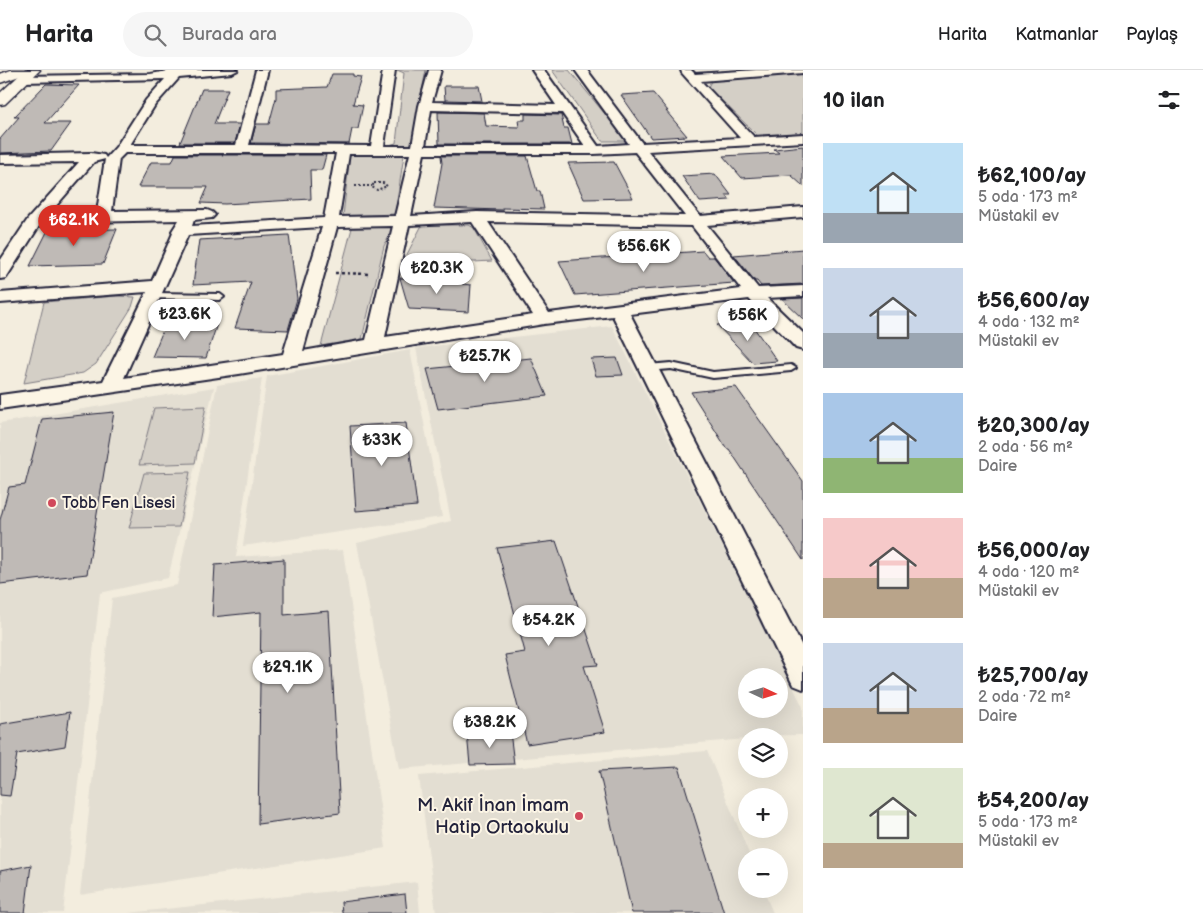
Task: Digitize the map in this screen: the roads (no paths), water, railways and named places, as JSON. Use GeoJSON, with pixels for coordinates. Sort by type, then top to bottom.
{"type":"FeatureCollection","features":[{"type":"Feature","properties":{"kind":"main road"},"geometry":{"type":"LineString","coordinates":[[0,79],[26,73]]}},
{"type":"Feature","properties":{"kind":"main road"},"geometry":{"type":"LineString","coordinates":[[0,101],[26,73]]}},
{"type":"Feature","properties":{"kind":"street"},"geometry":{"type":"LineString","coordinates":[[26,73],[178,73],[232,70]]}},
{"type":"Feature","properties":{"kind":"street"},"geometry":{"type":"LineString","coordinates":[[242,148],[262,70]]}},
{"type":"Feature","properties":{"kind":"street"},"geometry":{"type":"LineString","coordinates":[[377,150],[389,70]]}},
{"type":"Feature","properties":{"kind":"street"},"geometry":{"type":"LineString","coordinates":[[374,345],[434,70]]}},
{"type":"Feature","properties":{"kind":"street"},"geometry":{"type":"LineString","coordinates":[[538,70],[594,150]]}},
{"type":"Feature","properties":{"kind":"street"},"geometry":{"type":"LineString","coordinates":[[582,70],[639,148],[753,293],[803,344]]}},
{"type":"Feature","properties":{"kind":"street"},"geometry":{"type":"LineString","coordinates":[[689,74],[803,70]]}},
{"type":"Feature","properties":{"kind":"street"},"geometry":{"type":"LineString","coordinates":[[104,216],[117,154],[150,103],[178,73]]}},
{"type":"Feature","properties":{"kind":"street"},"geometry":{"type":"LineString","coordinates":[[689,74],[751,142]]}},
{"type":"Feature","properties":{"kind":"street"},"geometry":{"type":"LineString","coordinates":[[425,106],[565,109]]}},
{"type":"Feature","properties":{"kind":"street"},"geometry":{"type":"LineString","coordinates":[[0,159],[91,157],[242,148],[594,150],[803,138]]}},
{"type":"Feature","properties":{"kind":"street"},"geometry":{"type":"LineString","coordinates":[[291,360],[332,215],[343,149]]}},
{"type":"Feature","properties":{"kind":"street"},"geometry":{"type":"LineString","coordinates":[[0,274],[36,219],[91,157]]}},
{"type":"Feature","properties":{"kind":"street"},"geometry":{"type":"LineString","coordinates":[[36,219],[104,216],[184,224],[332,215],[401,221],[477,217],[696,221],[803,212]]}},
{"type":"Feature","properties":{"kind":"street"},"geometry":{"type":"LineString","coordinates":[[477,217],[544,320]]}},
{"type":"Feature","properties":{"kind":"street"},"geometry":{"type":"LineString","coordinates":[[110,387],[156,291],[184,224]]}},
{"type":"Feature","properties":{"kind":"street"},"geometry":{"type":"LineString","coordinates":[[0,298],[156,291]]}},
{"type":"Feature","properties":{"kind":"street"},"geometry":{"type":"LineString","coordinates":[[0,402],[291,360],[374,345],[544,320],[753,293],[803,291]]}},
{"type":"Feature","properties":{"kind":"street"},"geometry":{"type":"LineString","coordinates":[[619,310],[803,676]]}},
{"type":"Feature","properties":{"kind":"lane"},"geometry":{"type":"LineString","coordinates":[[156,291],[220,297]]}},
{"type":"Feature","properties":{"kind":"lane"},"geometry":{"type":"LineString","coordinates":[[648,368],[671,366],[713,375],[791,368]]}},
{"type":"Feature","properties":{"kind":"place","name":"Tobb Fen Lisesi"},"geometry":{"type":"Point","coordinates":[52,503]}},
{"type":"Feature","properties":{"kind":"place","name":"M. Akif İnan İmam Hatip Ortaokulu"},"geometry":{"type":"Point","coordinates":[579,816]}}]}
